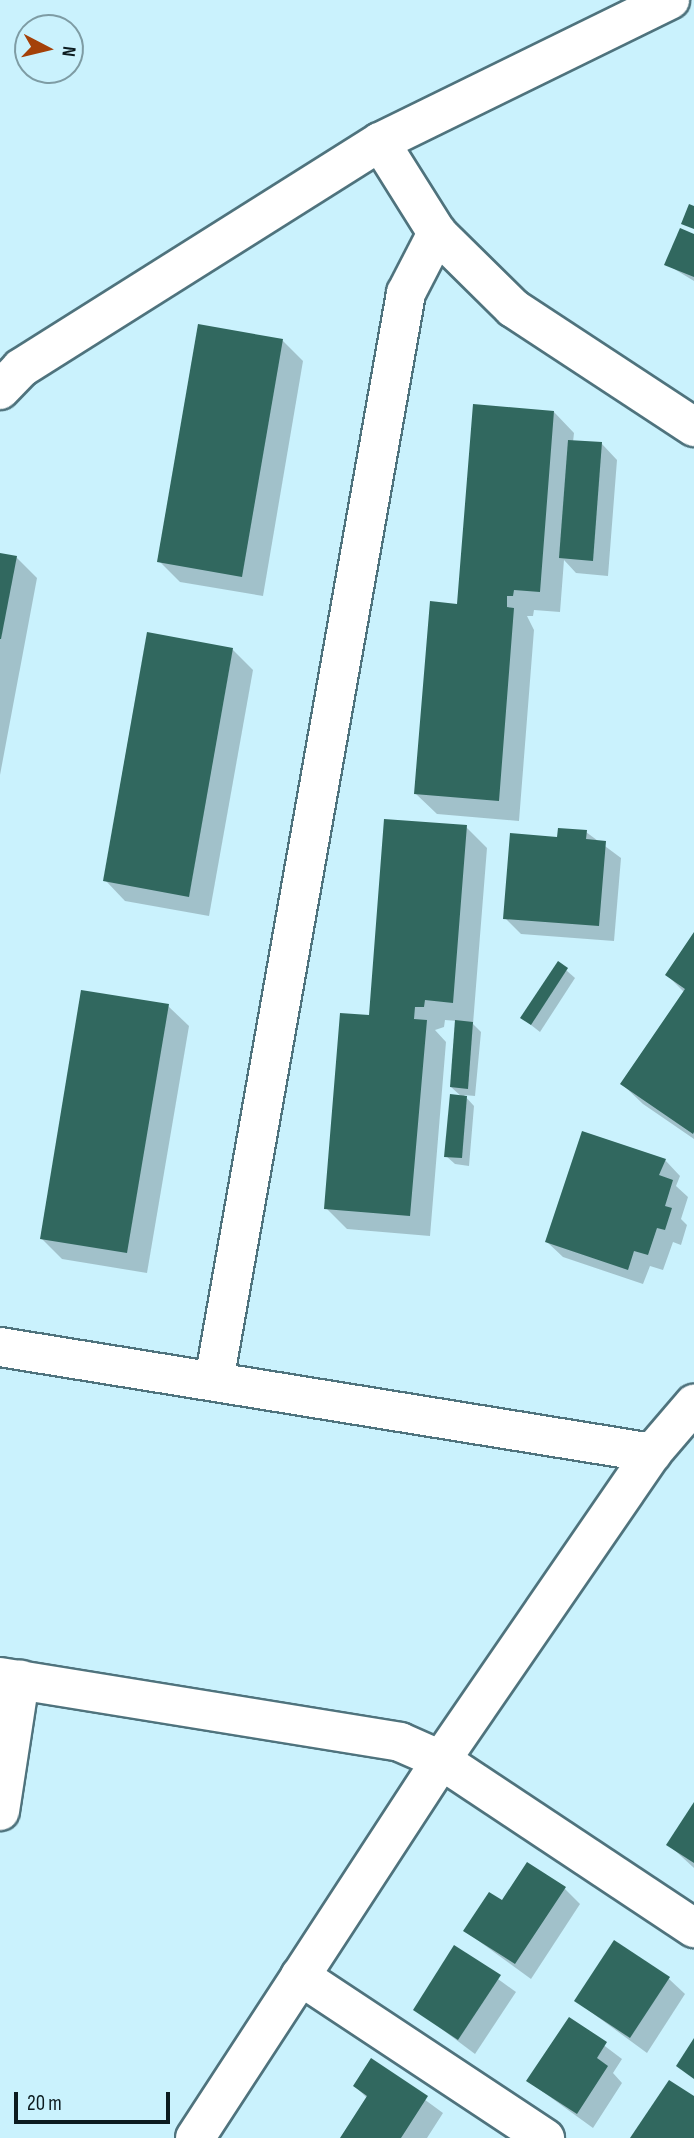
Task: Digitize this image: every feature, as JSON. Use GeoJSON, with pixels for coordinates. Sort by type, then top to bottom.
{"type":"FeatureCollection","features":[{"type":"Feature","properties":{"kind":"street"},"geometry":{"type":"LineString","coordinates":[[0,390],[21,368],[380,142],[670,0]]}},
{"type":"Feature","properties":{"kind":"street"},"geometry":{"type":"LineString","coordinates":[[380,142],[437,233],[513,308],[694,427]]}},
{"type":"Feature","properties":{"kind":"street"},"geometry":{"type":"LineString","coordinates":[[214,1381],[406,293],[437,233]]}},
{"type":"Feature","properties":{"kind":"street"},"geometry":{"type":"LineString","coordinates":[[0,1347],[652,1452]]}},
{"type":"Feature","properties":{"kind":"street"},"geometry":{"type":"LineString","coordinates":[[195,2138],[441,1760],[652,1452],[694,1404]]}},
{"type":"Feature","properties":{"kind":"street"},"geometry":{"type":"LineString","coordinates":[[0,1811],[10,1678],[400,1742],[441,1760],[694,1928]]}},
{"type":"Feature","properties":{"kind":"street"},"geometry":{"type":"LineString","coordinates":[[300,1976],[545,2138]]}},
{"type":"Feature","properties":{"kind":"building"},"geometry":{"type":"Polygon","coordinates":[[[689,204],[694,206],[694,229],[681,224],[689,204]]]}},
{"type":"Feature","properties":{"kind":"building"},"geometry":{"type":"Polygon","coordinates":[[[680,228],[694,234],[694,277],[664,265],[680,228]]]}},
{"type":"Feature","properties":{"kind":"building"},"geometry":{"type":"Polygon","coordinates":[[[198,324],[283,339],[242,577],[157,562],[198,324]]]}},
{"type":"Feature","properties":{"kind":"building"},"geometry":{"type":"Polygon","coordinates":[[[473,404],[554,411],[540,592],[514,590],[513,596],[507,596],[507,607],[514,608],[499,801],[414,794],[430,601],[457,604],[473,404]]]}},
{"type":"Feature","properties":{"kind":"building"},"geometry":{"type":"Polygon","coordinates":[[[568,440],[602,442],[593,561],[559,558],[568,440]]]}},
{"type":"Feature","properties":{"kind":"building"},"geometry":{"type":"Polygon","coordinates":[[[0,553],[17,556],[1,639],[0,639],[0,553]]]}},
{"type":"Feature","properties":{"kind":"building"},"geometry":{"type":"Polygon","coordinates":[[[147,632],[233,648],[189,897],[103,881],[147,632]]]}},
{"type":"Feature","properties":{"kind":"building"},"geometry":{"type":"Polygon","coordinates":[[[384,819],[467,825],[453,1003],[425,1000],[424,1007],[415,1007],[414,1019],[427,1020],[410,1216],[324,1209],[340,1013],[369,1015],[384,819]]]}},
{"type":"Feature","properties":{"kind":"building"},"geometry":{"type":"Polygon","coordinates":[[[558,828],[587,830],[586,839],[606,841],[599,926],[503,919],[510,833],[557,837],[558,828]]]}},
{"type":"Feature","properties":{"kind":"building"},"geometry":{"type":"Polygon","coordinates":[[[694,932],[693,1134],[620,1084],[685,989],[665,975],[694,932]]]}},
{"type":"Feature","properties":{"kind":"building"},"geometry":{"type":"Polygon","coordinates":[[[558,961],[568,968],[531,1025],[520,1018],[558,961]]]}},
{"type":"Feature","properties":{"kind":"building"},"geometry":{"type":"Polygon","coordinates":[[[81,990],[169,1004],[127,1253],[40,1239],[81,990]]]}},
{"type":"Feature","properties":{"kind":"building"},"geometry":{"type":"Polygon","coordinates":[[[455,1020],[473,1022],[468,1089],[450,1087],[455,1020]]]}},
{"type":"Feature","properties":{"kind":"building"},"geometry":{"type":"Polygon","coordinates":[[[450,1094],[467,1096],[462,1158],[444,1157],[450,1094]]]}},
{"type":"Feature","properties":{"kind":"building"},"geometry":{"type":"Polygon","coordinates":[[[582,1131],[666,1159],[659,1175],[673,1180],[665,1206],[672,1208],[665,1230],[657,1228],[648,1255],[634,1251],[628,1270],[545,1242],[582,1131]]]}},
{"type":"Feature","properties":{"kind":"building"},"geometry":{"type":"Polygon","coordinates":[[[694,1802],[694,1863],[666,1845],[694,1802]]]}},
{"type":"Feature","properties":{"kind":"building"},"geometry":{"type":"Polygon","coordinates":[[[527,1862],[566,1887],[515,1964],[463,1931],[489,1892],[502,1900],[527,1862]]]}},
{"type":"Feature","properties":{"kind":"building"},"geometry":{"type":"Polygon","coordinates":[[[614,1940],[670,1977],[630,2038],[574,2001],[614,1940]]]}},
{"type":"Feature","properties":{"kind":"building"},"geometry":{"type":"Polygon","coordinates":[[[454,1945],[501,1975],[458,2040],[413,2010],[454,1945]]]}},
{"type":"Feature","properties":{"kind":"building"},"geometry":{"type":"Polygon","coordinates":[[[569,2017],[607,2042],[597,2058],[608,2066],[577,2114],[526,2081],[569,2017]]]}},
{"type":"Feature","properties":{"kind":"building"},"geometry":{"type":"Polygon","coordinates":[[[694,2038],[694,2079],[676,2066],[694,2038]]]}},
{"type":"Feature","properties":{"kind":"building"},"geometry":{"type":"Polygon","coordinates":[[[371,2058],[428,2096],[401,2138],[340,2138],[367,2096],[353,2086],[371,2058]]]}},
{"type":"Feature","properties":{"kind":"building"},"geometry":{"type":"Polygon","coordinates":[[[669,2080],[694,2096],[694,2138],[630,2138],[669,2080]]]}}]}
